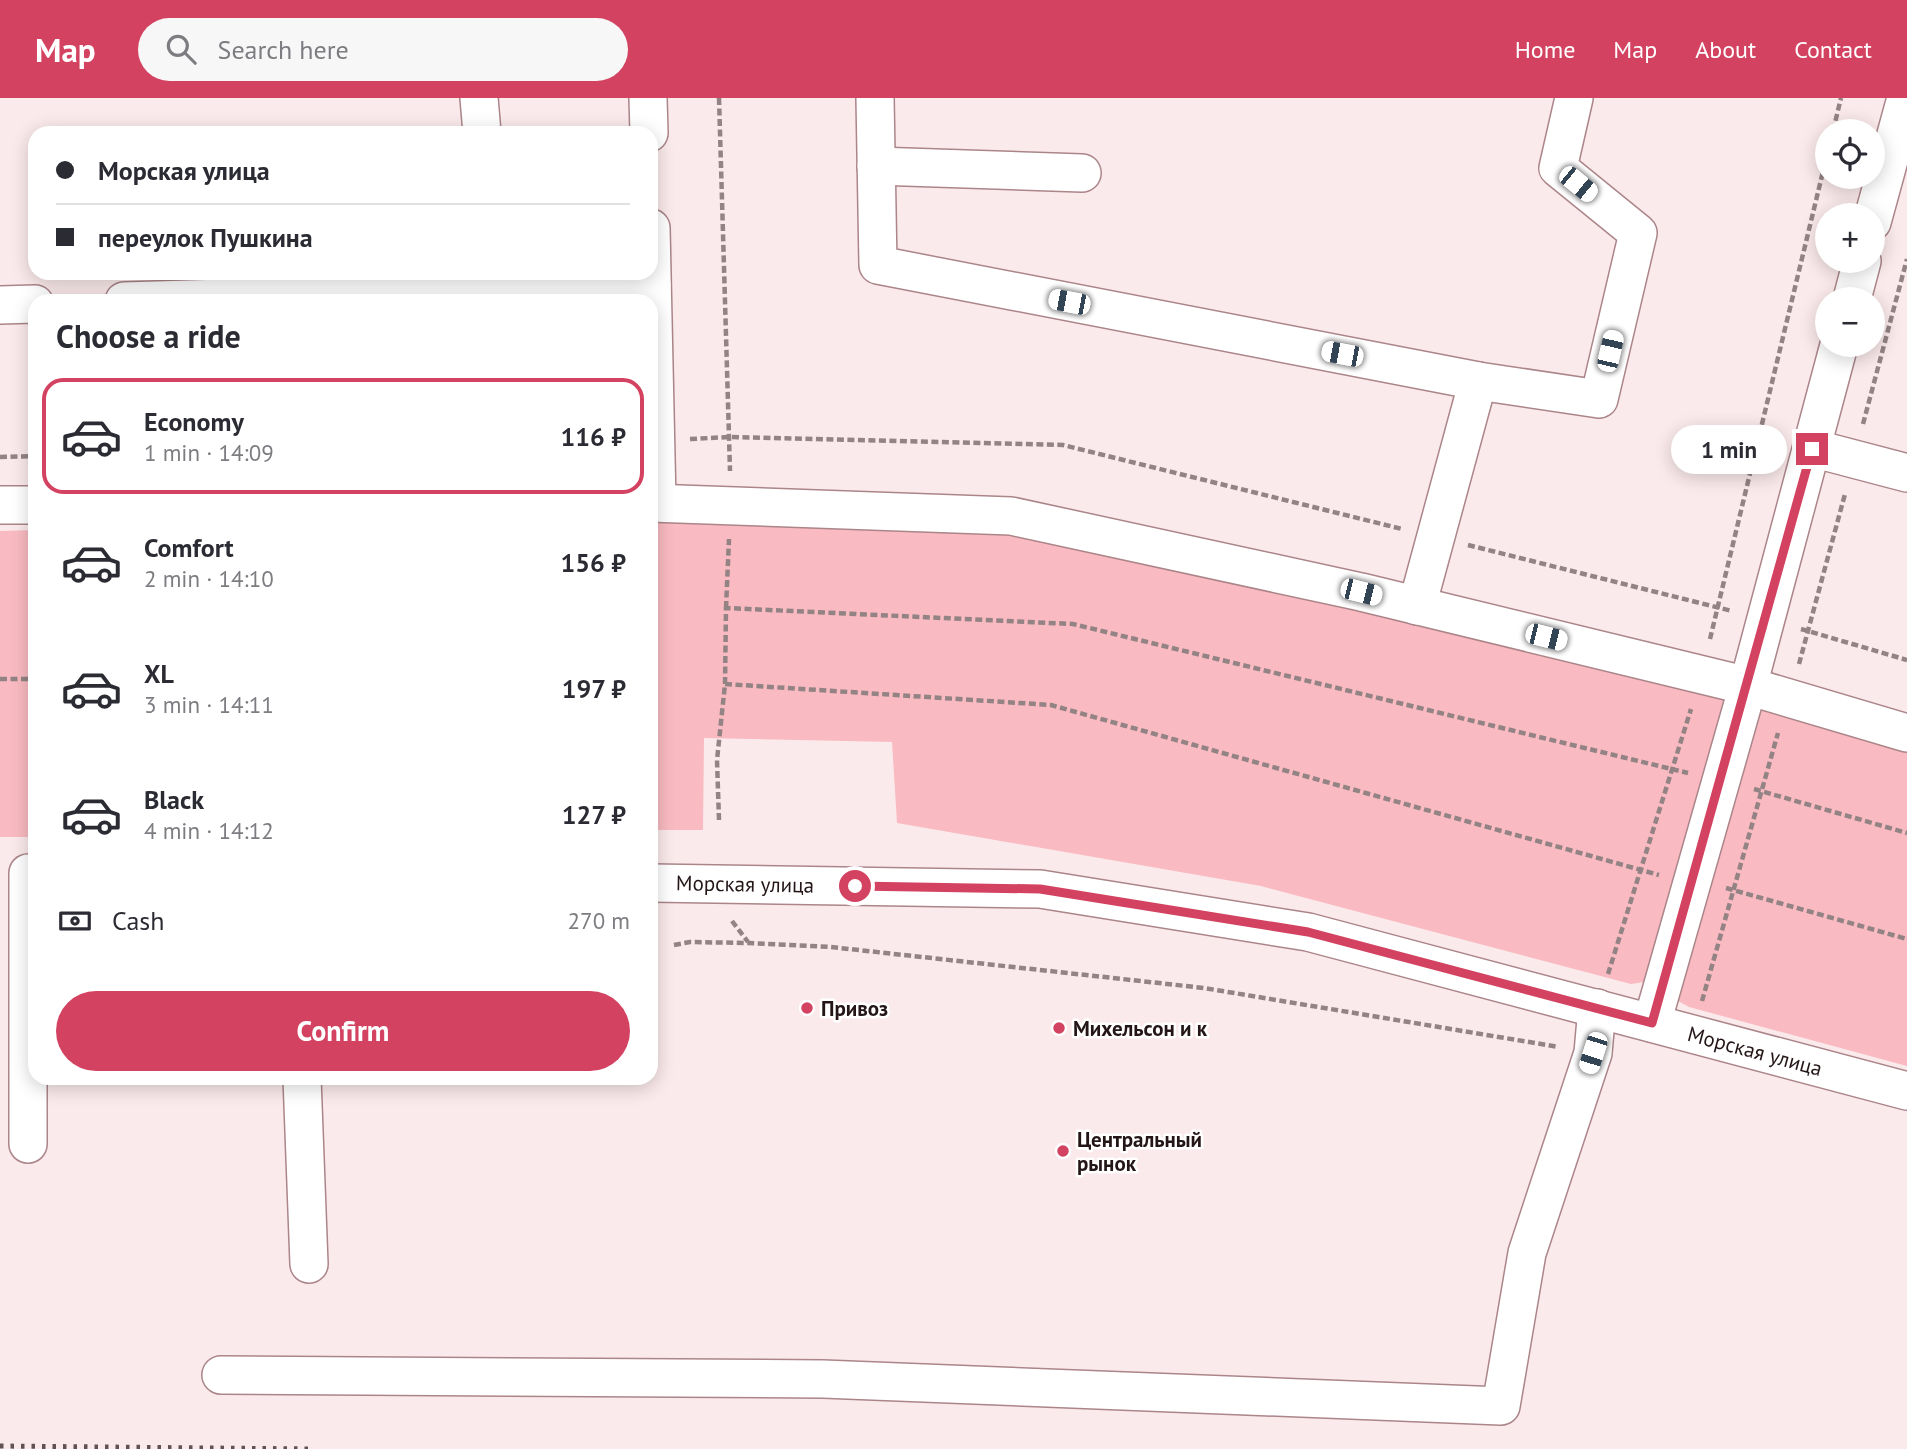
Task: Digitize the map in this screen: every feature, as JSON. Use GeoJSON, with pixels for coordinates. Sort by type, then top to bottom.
{"type":"FeatureCollection","features":[{"type":"Feature","properties":{"kind":"street"},"geometry":{"type":"LineString","coordinates":[[479,98],[481,126]]}},
{"type":"Feature","properties":{"kind":"street"},"geometry":{"type":"LineString","coordinates":[[648,98],[649,126]]}},
{"type":"Feature","properties":{"kind":"street"},"geometry":{"type":"LineString","coordinates":[[875,98],[878,265],[1478,381],[1599,399],[1638,233],[1558,168],[1574,98]]}},
{"type":"Feature","properties":{"kind":"street"},"geometry":{"type":"LineString","coordinates":[[1876,203],[1899,100]]}},
{"type":"Feature","properties":{"kind":"street"},"geometry":{"type":"LineString","coordinates":[[876,166],[1082,173]]}},
{"type":"Feature","properties":{"kind":"street"},"geometry":{"type":"LineString","coordinates":[[652,280],[652,294]]}},
{"type":"Feature","properties":{"kind":"street"},"geometry":{"type":"LineString","coordinates":[[252,294],[491,281],[652,285]]}},
{"type":"Feature","properties":{"kind":"street"},"geometry":{"type":"LineString","coordinates":[[0,305],[28,304]]}},
{"type":"Feature","properties":{"kind":"street"},"geometry":{"type":"LineString","coordinates":[[1652,1023],[1748,686],[1836,357]]}},
{"type":"Feature","properties":{"kind":"street"},"geometry":{"type":"LineString","coordinates":[[1417,606],[1478,381]]}},
{"type":"Feature","properties":{"kind":"street"},"geometry":{"type":"LineString","coordinates":[[1812,449],[1907,473]]}},
{"type":"Feature","properties":{"kind":"street"},"geometry":{"type":"LineString","coordinates":[[658,503],[1011,516],[1417,606],[1748,686],[1907,733]]}},
{"type":"Feature","properties":{"kind":"street"},"geometry":{"type":"LineString","coordinates":[[0,505],[28,505]]}},
{"type":"Feature","properties":{"kind":"street"},"geometry":{"type":"LineString","coordinates":[[21,873],[28,1144]]}},
{"type":"Feature","properties":{"kind":"street","name":"Морская улица"},"geometry":{"type":"LineString","coordinates":[[658,883],[1040,889],[1308,932],[1907,1091]]}},
{"type":"Feature","properties":{"kind":"street"},"geometry":{"type":"LineString","coordinates":[[221,1375],[823,1379],[1501,1406],[1527,1253],[1593,1053],[1597,1008]]}},
{"type":"Feature","properties":{"kind":"street"},"geometry":{"type":"LineString","coordinates":[[302,1085],[309,1264]]}},
{"type":"Feature","properties":{"kind":"path"},"geometry":{"type":"LineString","coordinates":[[719,98],[730,437],[725,684],[718,760],[719,820]]}},
{"type":"Feature","properties":{"kind":"path"},"geometry":{"type":"LineString","coordinates":[[1836,119],[1841,98]]}},
{"type":"Feature","properties":{"kind":"path"},"geometry":{"type":"LineString","coordinates":[[1597,1008],[1702,675],[1819,189]]}},
{"type":"Feature","properties":{"kind":"path"},"geometry":{"type":"LineString","coordinates":[[658,441],[730,437],[1063,444],[1766,618],[1907,660]]}},
{"type":"Feature","properties":{"kind":"path"},"geometry":{"type":"LineString","coordinates":[[0,457],[28,456]]}},
{"type":"Feature","properties":{"kind":"path"},"geometry":{"type":"LineString","coordinates":[[726,608],[1073,624],[1721,780],[1907,834]]}},
{"type":"Feature","properties":{"kind":"path"},"geometry":{"type":"LineString","coordinates":[[1693,1034],[1808,631]]}},
{"type":"Feature","properties":{"kind":"path"},"geometry":{"type":"LineString","coordinates":[[0,679],[28,678]]}},
{"type":"Feature","properties":{"kind":"path"},"geometry":{"type":"LineString","coordinates":[[725,684],[1051,705],[1640,871],[1733,889],[1907,939]]}},
{"type":"Feature","properties":{"kind":"path"},"geometry":{"type":"LineString","coordinates":[[674,945],[690,942],[831,947],[1204,988],[1593,1053]]}},
{"type":"Feature","properties":{"kind":"shaded area"},"geometry":{"type":"Polygon","coordinates":[[[1022,515],[1724,691],[1724,704],[1653,972],[1644,982],[1631,984],[1261,886],[897,823],[892,742],[704,738],[703,830],[658,830],[658,521],[1022,515]]]}},
{"type":"Feature","properties":{"kind":"shaded area"},"geometry":{"type":"Polygon","coordinates":[[[28,530],[28,837],[0,837],[0,531],[28,530]]]}},
{"type":"Feature","properties":{"kind":"shaded area"},"geometry":{"type":"Polygon","coordinates":[[[1766,707],[1907,743],[1907,1066],[1689,1007],[1678,1001],[1674,988],[1755,717],[1766,707]]]}},
{"type":"Feature","properties":{"kind":"railway"},"geometry":{"type":"LineString","coordinates":[[0,1446],[315,1449]]}},
{"type":"Feature","properties":{"kind":"place","name":"Привоз"},"geometry":{"type":"Point","coordinates":[807,1008]}},
{"type":"Feature","properties":{"kind":"place","name":"Михельсон и к"},"geometry":{"type":"Point","coordinates":[1059,1028]}},
{"type":"Feature","properties":{"kind":"place","name":"Центральный рынок"},"geometry":{"type":"Point","coordinates":[1063,1151]}},
{"type":"Feature","properties":{"kind":"route"},"geometry":{"type":"LineString","coordinates":[[855,886],[1040,889],[1308,932],[1652,1023],[1812,449]]}}]}
